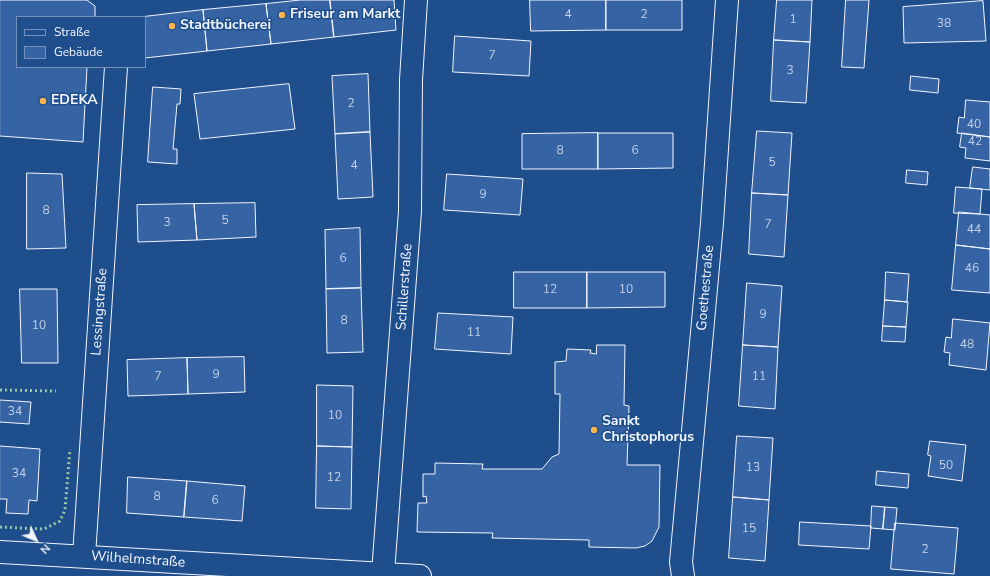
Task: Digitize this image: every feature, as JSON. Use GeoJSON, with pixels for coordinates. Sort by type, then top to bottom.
{"type":"FeatureCollection","features":[{"type":"Feature","properties":{"kind":"street","name":"Schillerstraße"},"geometry":{"type":"LineString","coordinates":[[383,573],[410,211],[411,80],[416,0]]}},
{"type":"Feature","properties":{"kind":"street","name":"Goethestraße"},"geometry":{"type":"LineString","coordinates":[[683,576],[681,562],[712,223],[728,0]]}},
{"type":"Feature","properties":{"kind":"street","name":"Lessingstraße"},"geometry":{"type":"LineString","coordinates":[[84,556],[116,68]]}},
{"type":"Feature","properties":{"kind":"street","name":"Wilhelmstraße"},"geometry":{"type":"LineString","coordinates":[[0,552],[420,576]]}},
{"type":"Feature","properties":{"kind":"building","name":"EDEKA"},"geometry":{"type":"Polygon","coordinates":[[[0,0],[87,0],[95,6],[95,16],[16,16],[16,68],[87,68],[83,142],[0,136],[0,0]]]}},
{"type":"Feature","properties":{"kind":"building"},"geometry":{"type":"Polygon","coordinates":[[[301,0],[330,0],[334,37],[271,44],[266,4],[301,0]]]}},
{"type":"Feature","properties":{"kind":"building"},"geometry":{"type":"Polygon","coordinates":[[[330,0],[394,0],[396,30],[334,37],[330,0]]]}},
{"type":"Feature","properties":{"kind":"building"},"geometry":{"type":"Polygon","coordinates":[[[530,0],[606,0],[606,30],[531,31],[530,0]]]}},
{"type":"Feature","properties":{"kind":"building"},"geometry":{"type":"Polygon","coordinates":[[[606,0],[682,0],[682,30],[606,30],[606,0]]]}},
{"type":"Feature","properties":{"kind":"building"},"geometry":{"type":"Polygon","coordinates":[[[777,0],[812,0],[810,42],[774,40],[777,0]]]}},
{"type":"Feature","properties":{"kind":"building"},"geometry":{"type":"Polygon","coordinates":[[[846,0],[869,0],[864,68],[842,67],[846,0]]]}},
{"type":"Feature","properties":{"kind":"building"},"geometry":{"type":"Polygon","coordinates":[[[983,1],[986,41],[904,43],[903,7],[983,1]]]}},
{"type":"Feature","properties":{"kind":"building"},"geometry":{"type":"Polygon","coordinates":[[[266,4],[271,44],[207,51],[203,10],[266,4]]]}},
{"type":"Feature","properties":{"kind":"building"},"geometry":{"type":"Polygon","coordinates":[[[203,10],[207,51],[146,58],[146,16],[203,10]]]}},
{"type":"Feature","properties":{"kind":"building"},"geometry":{"type":"Polygon","coordinates":[[[455,36],[531,41],[529,76],[453,72],[455,36]]]}},
{"type":"Feature","properties":{"kind":"building"},"geometry":{"type":"Polygon","coordinates":[[[774,40],[810,42],[806,103],[771,101],[774,40]]]}},
{"type":"Feature","properties":{"kind":"building"},"geometry":{"type":"Polygon","coordinates":[[[368,74],[370,132],[335,134],[332,76],[368,74]]]}},
{"type":"Feature","properties":{"kind":"building"},"geometry":{"type":"Polygon","coordinates":[[[911,76],[939,79],[938,93],[910,90],[911,76]]]}},
{"type":"Feature","properties":{"kind":"building"},"geometry":{"type":"Polygon","coordinates":[[[289,84],[295,129],[200,139],[194,94],[289,84]]]}},
{"type":"Feature","properties":{"kind":"building"},"geometry":{"type":"Polygon","coordinates":[[[153,87],[181,89],[180,104],[177,104],[173,149],[177,149],[177,164],[148,162],[153,87]]]}},
{"type":"Feature","properties":{"kind":"building"},"geometry":{"type":"Polygon","coordinates":[[[966,100],[990,102],[990,137],[957,133],[959,117],[964,118],[966,100]]]}},
{"type":"Feature","properties":{"kind":"building"},"geometry":{"type":"Polygon","coordinates":[[[757,131],[792,133],[788,195],[752,193],[757,131]]]}},
{"type":"Feature","properties":{"kind":"building"},"geometry":{"type":"Polygon","coordinates":[[[370,132],[373,197],[338,199],[335,134],[370,132]]]}},
{"type":"Feature","properties":{"kind":"building"},"geometry":{"type":"Polygon","coordinates":[[[598,133],[673,133],[673,168],[598,169],[598,133]]]}},
{"type":"Feature","properties":{"kind":"building"},"geometry":{"type":"Polygon","coordinates":[[[598,133],[598,169],[522,169],[522,134],[598,133]]]}},
{"type":"Feature","properties":{"kind":"building"},"geometry":{"type":"Polygon","coordinates":[[[962,133],[990,137],[990,161],[965,158],[966,148],[960,147],[962,133]]]}},
{"type":"Feature","properties":{"kind":"building"},"geometry":{"type":"Polygon","coordinates":[[[973,167],[990,169],[990,190],[970,188],[973,167]]]}},
{"type":"Feature","properties":{"kind":"building"},"geometry":{"type":"Polygon","coordinates":[[[907,170],[928,172],[927,185],[906,183],[907,170]]]}},
{"type":"Feature","properties":{"kind":"building"},"geometry":{"type":"Polygon","coordinates":[[[27,173],[62,174],[66,248],[27,249],[27,173]]]}},
{"type":"Feature","properties":{"kind":"building"},"geometry":{"type":"Polygon","coordinates":[[[447,174],[523,179],[520,215],[444,210],[447,174]]]}},
{"type":"Feature","properties":{"kind":"building"},"geometry":{"type":"Polygon","coordinates":[[[956,187],[982,189],[980,214],[954,213],[956,187]]]}},
{"type":"Feature","properties":{"kind":"building"},"geometry":{"type":"Polygon","coordinates":[[[752,193],[788,195],[784,257],[749,254],[752,193]]]}},
{"type":"Feature","properties":{"kind":"building"},"geometry":{"type":"Polygon","coordinates":[[[255,203],[256,237],[197,240],[194,204],[255,203]]]}},
{"type":"Feature","properties":{"kind":"building"},"geometry":{"type":"Polygon","coordinates":[[[194,204],[197,240],[138,242],[137,205],[194,204]]]}},
{"type":"Feature","properties":{"kind":"building"},"geometry":{"type":"Polygon","coordinates":[[[959,212],[990,215],[990,249],[956,245],[959,212]]]}},
{"type":"Feature","properties":{"kind":"building"},"geometry":{"type":"Polygon","coordinates":[[[360,228],[361,288],[326,289],[325,230],[360,228]]]}},
{"type":"Feature","properties":{"kind":"building"},"geometry":{"type":"Polygon","coordinates":[[[956,245],[990,249],[990,293],[952,290],[956,245]]]}},
{"type":"Feature","properties":{"kind":"building"},"geometry":{"type":"Polygon","coordinates":[[[514,272],[587,272],[587,308],[514,308],[514,272]]]}},
{"type":"Feature","properties":{"kind":"building"},"geometry":{"type":"Polygon","coordinates":[[[587,272],[665,272],[665,307],[587,308],[587,272]]]}},
{"type":"Feature","properties":{"kind":"building"},"geometry":{"type":"Polygon","coordinates":[[[886,272],[909,274],[907,302],[885,300],[886,272]]]}},
{"type":"Feature","properties":{"kind":"building"},"geometry":{"type":"Polygon","coordinates":[[[747,283],[782,286],[778,347],[743,345],[747,283]]]}},
{"type":"Feature","properties":{"kind":"building"},"geometry":{"type":"Polygon","coordinates":[[[361,288],[363,352],[327,353],[326,289],[361,288]]]}},
{"type":"Feature","properties":{"kind":"building"},"geometry":{"type":"Polygon","coordinates":[[[20,289],[57,289],[58,363],[22,363],[20,289]]]}},
{"type":"Feature","properties":{"kind":"building"},"geometry":{"type":"Polygon","coordinates":[[[885,300],[908,302],[906,327],[883,326],[885,300]]]}},
{"type":"Feature","properties":{"kind":"building"},"geometry":{"type":"Polygon","coordinates":[[[438,313],[513,317],[511,354],[435,349],[438,313]]]}},
{"type":"Feature","properties":{"kind":"building"},"geometry":{"type":"Polygon","coordinates":[[[953,319],[990,323],[986,370],[949,365],[950,353],[944,352],[946,337],[951,338],[953,319]]]}},
{"type":"Feature","properties":{"kind":"building"},"geometry":{"type":"Polygon","coordinates":[[[883,326],[906,327],[905,342],[882,341],[883,326]]]}},
{"type":"Feature","properties":{"kind":"building","name":"Sankt Christophorus"},"geometry":{"type":"Polygon","coordinates":[[[597,345],[625,345],[624,405],[629,406],[627,465],[660,465],[659,527],[652,541],[645,546],[636,548],[589,547],[589,540],[492,538],[493,533],[417,532],[418,503],[427,503],[426,496],[423,497],[423,474],[435,474],[435,463],[483,464],[482,469],[542,469],[552,457],[559,454],[560,394],[555,394],[555,362],[566,361],[567,349],[591,350],[590,353],[596,354],[597,345]]]}},
{"type":"Feature","properties":{"kind":"building"},"geometry":{"type":"Polygon","coordinates":[[[743,345],[778,347],[775,409],[739,406],[743,345]]]}},
{"type":"Feature","properties":{"kind":"building"},"geometry":{"type":"Polygon","coordinates":[[[244,357],[245,392],[188,394],[187,358],[244,357]]]}},
{"type":"Feature","properties":{"kind":"building"},"geometry":{"type":"Polygon","coordinates":[[[187,358],[188,394],[128,396],[127,360],[187,358]]]}},
{"type":"Feature","properties":{"kind":"building"},"geometry":{"type":"Polygon","coordinates":[[[317,385],[353,386],[352,447],[317,446],[317,385]]]}},
{"type":"Feature","properties":{"kind":"building"},"geometry":{"type":"Polygon","coordinates":[[[0,400],[31,402],[29,424],[0,422],[0,400]]]}},
{"type":"Feature","properties":{"kind":"building"},"geometry":{"type":"Polygon","coordinates":[[[737,436],[773,438],[769,500],[733,497],[737,436]]]}},
{"type":"Feature","properties":{"kind":"building"},"geometry":{"type":"Polygon","coordinates":[[[930,441],[966,445],[962,481],[928,476],[931,456],[928,455],[930,441]]]}},
{"type":"Feature","properties":{"kind":"building"},"geometry":{"type":"Polygon","coordinates":[[[0,446],[40,449],[37,501],[29,500],[28,514],[6,513],[7,499],[0,499],[0,446]]]}},
{"type":"Feature","properties":{"kind":"building"},"geometry":{"type":"Polygon","coordinates":[[[317,446],[352,447],[351,509],[316,508],[317,446]]]}},
{"type":"Feature","properties":{"kind":"building"},"geometry":{"type":"Polygon","coordinates":[[[877,471],[909,474],[908,488],[876,485],[877,471]]]}},
{"type":"Feature","properties":{"kind":"building"},"geometry":{"type":"Polygon","coordinates":[[[128,477],[187,481],[184,517],[127,513],[128,477]]]}},
{"type":"Feature","properties":{"kind":"building"},"geometry":{"type":"Polygon","coordinates":[[[187,481],[245,486],[242,521],[184,517],[187,481]]]}},
{"type":"Feature","properties":{"kind":"building"},"geometry":{"type":"Polygon","coordinates":[[[733,497],[769,500],[765,561],[729,558],[733,497]]]}},
{"type":"Feature","properties":{"kind":"building"},"geometry":{"type":"Polygon","coordinates":[[[872,506],[885,507],[883,529],[871,528],[872,506]]]}},
{"type":"Feature","properties":{"kind":"building"},"geometry":{"type":"Polygon","coordinates":[[[885,507],[897,508],[895,530],[883,529],[885,507]]]}},
{"type":"Feature","properties":{"kind":"building"},"geometry":{"type":"Polygon","coordinates":[[[800,522],[871,526],[869,549],[799,545],[800,522]]]}},
{"type":"Feature","properties":{"kind":"building"},"geometry":{"type":"Polygon","coordinates":[[[895,523],[958,528],[954,574],[891,569],[895,523]]]}},
{"type":"Feature","properties":{"kind":"hedge"},"geometry":{"type":"LineString","coordinates":[[0,390],[56,391]]}},
{"type":"Feature","properties":{"kind":"hedge"},"geometry":{"type":"LineString","coordinates":[[0,527],[44,529],[60,521],[65,510],[70,449]]}},
{"type":"Feature","properties":{"kind":"place","name":"Friseur am Markt"},"geometry":{"type":"Point","coordinates":[282,15]}},
{"type":"Feature","properties":{"kind":"place","name":"Stadtbücherei"},"geometry":{"type":"Point","coordinates":[172,26]}},
{"type":"Feature","properties":{"kind":"place","name":"EDEKA"},"geometry":{"type":"Point","coordinates":[43,101]}},
{"type":"Feature","properties":{"kind":"place","name":"Sankt Christophorus"},"geometry":{"type":"Point","coordinates":[594,430]}}]}
